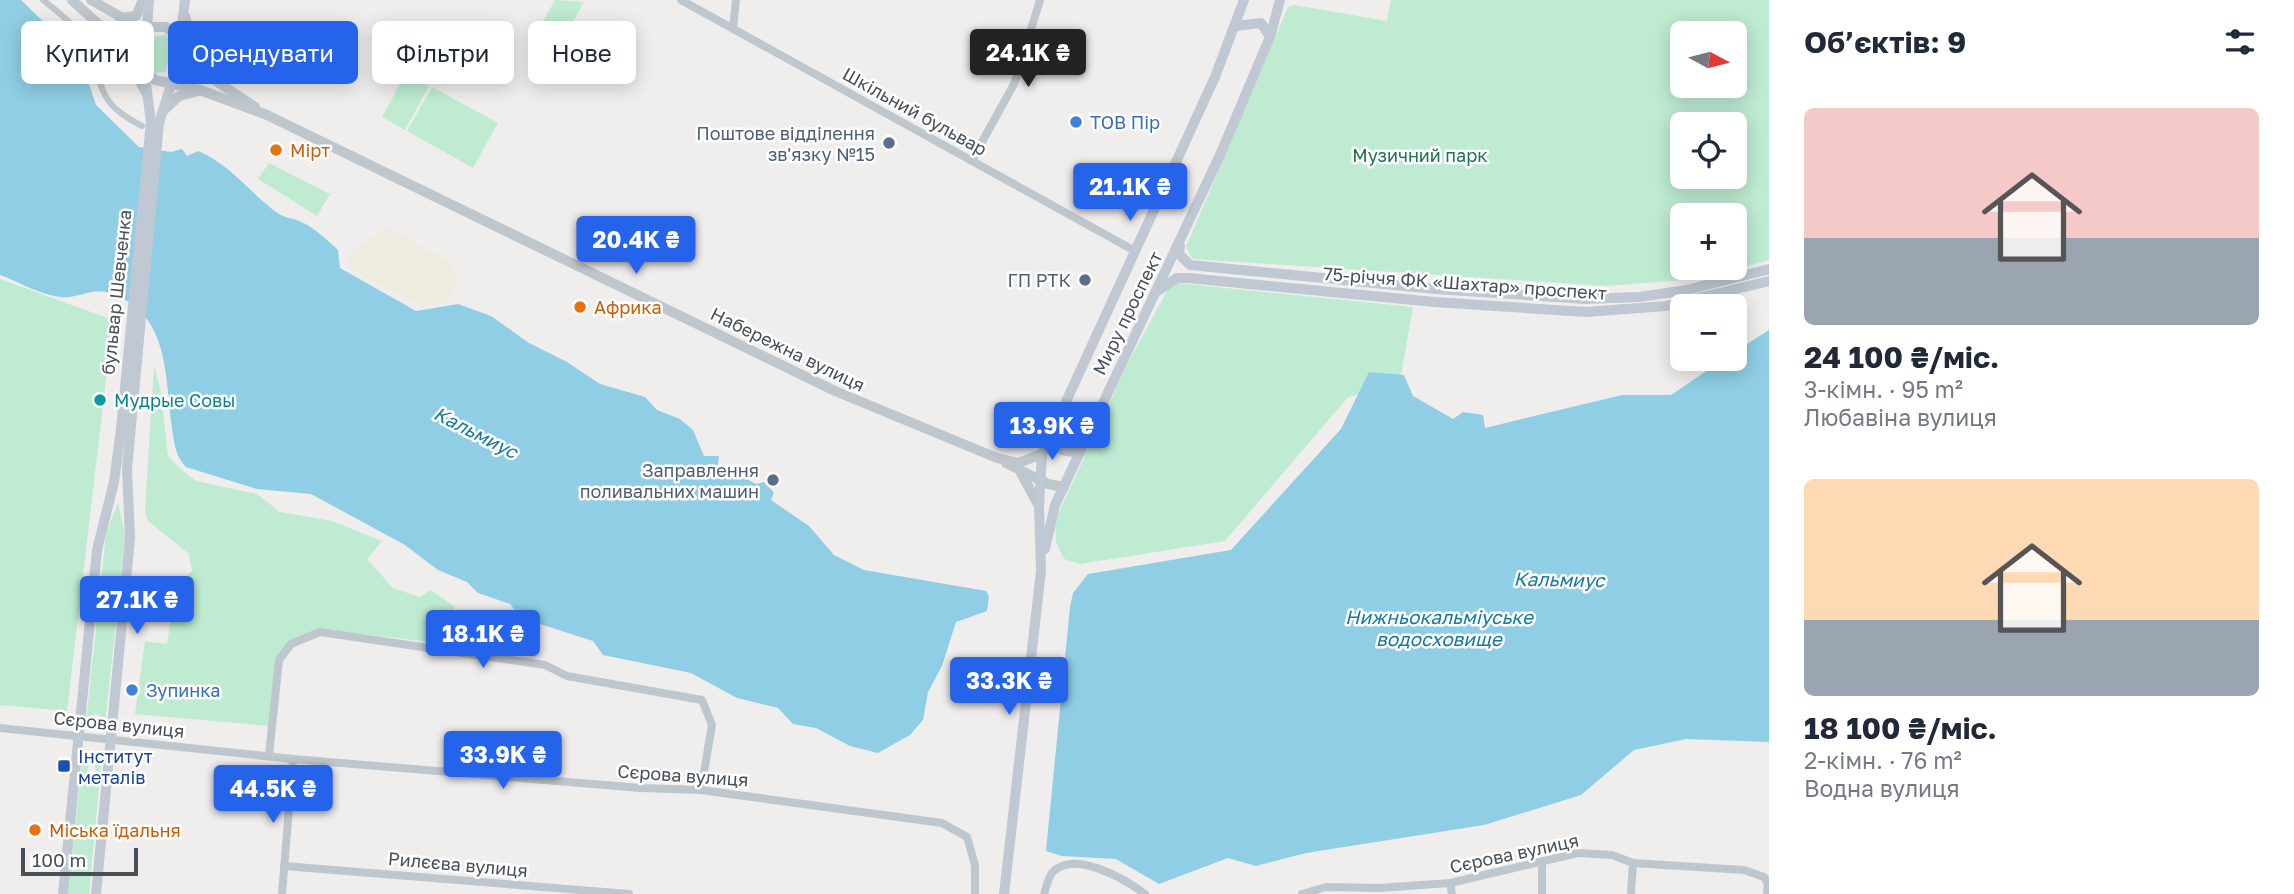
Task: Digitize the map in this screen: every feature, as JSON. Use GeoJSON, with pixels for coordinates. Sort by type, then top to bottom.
{"type":"FeatureCollection","features":[{"type":"Feature","properties":{"kind":"main road","name":"бульвар Шевченка"},"geometry":{"type":"LineString","coordinates":[[148,21],[149,0]]}},
{"type":"Feature","properties":{"kind":"main road","name":"Миру проспект"},"geometry":{"type":"LineString","coordinates":[[1042,568],[1039,506],[1042,454],[1236,26],[1244,0]]}},
{"type":"Feature","properties":{"kind":"main road","name":"Миру проспект"},"geometry":{"type":"LineString","coordinates":[[1004,894],[1042,568],[1055,505],[1180,243],[1270,37],[1280,0]]}},
{"type":"Feature","properties":{"kind":"main road"},"geometry":{"type":"LineString","coordinates":[[1236,26],[1256,22],[1270,37]]}},
{"type":"Feature","properties":{"kind":"main road","name":"бульвар Шевченка"},"geometry":{"type":"LineString","coordinates":[[96,894],[130,538],[127,469],[130,374],[151,124],[147,84]]}},
{"type":"Feature","properties":{"kind":"main road","name":"бульвар Шевченка"},"geometry":{"type":"LineString","coordinates":[[151,124],[170,84]]}},
{"type":"Feature","properties":{"kind":"main road","name":"75-річчя ФК «Шахтар» проспект"},"geometry":{"type":"LineString","coordinates":[[1180,243],[1179,254],[1190,265],[1435,289],[1586,299],[1639,297],[1687,290],[1769,269]]}},
{"type":"Feature","properties":{"kind":"main road","name":"75-річчя ФК «Шахтар» проспект"},"geometry":{"type":"LineString","coordinates":[[1158,290],[1177,278],[1188,278],[1434,302],[1586,312],[1641,310],[1690,302],[1769,281]]}},
{"type":"Feature","properties":{"kind":"main road","name":"бульвар Шевченка"},"geometry":{"type":"LineString","coordinates":[[63,894],[97,550],[114,482],[130,374]]}},
{"type":"Feature","properties":{"kind":"main road"},"geometry":{"type":"LineString","coordinates":[[1051,433],[1062,450],[1080,453]]}},
{"type":"Feature","properties":{"kind":"street"},"geometry":{"type":"LineString","coordinates":[[43,0],[74,28],[85,43],[102,94],[118,113],[151,124],[172,100],[200,90]]}},
{"type":"Feature","properties":{"kind":"street"},"geometry":{"type":"LineString","coordinates":[[72,0],[116,40],[133,75],[149,97]]}},
{"type":"Feature","properties":{"kind":"street"},"geometry":{"type":"LineString","coordinates":[[91,0],[127,21]]}},
{"type":"Feature","properties":{"kind":"street"},"geometry":{"type":"LineString","coordinates":[[120,18],[136,16],[144,0]]}},
{"type":"Feature","properties":{"kind":"street","name":"Шкільний бульвар"},"geometry":{"type":"LineString","coordinates":[[681,0],[1135,251]]}},
{"type":"Feature","properties":{"kind":"street"},"geometry":{"type":"LineString","coordinates":[[733,29],[736,0]]}},
{"type":"Feature","properties":{"kind":"street"},"geometry":{"type":"LineString","coordinates":[[972,160],[1014,84],[1040,0]]}},
{"type":"Feature","properties":{"kind":"street","name":"Набережна вулиця"},"geometry":{"type":"LineString","coordinates":[[184,5],[193,53],[206,75],[267,115]]}},
{"type":"Feature","properties":{"kind":"street","name":"Набережна вулиця"},"geometry":{"type":"LineString","coordinates":[[178,84],[267,115],[835,391],[997,458],[1040,481],[1064,487]]}},
{"type":"Feature","properties":{"kind":"street"},"geometry":{"type":"LineString","coordinates":[[997,458],[1018,463],[1042,454]]}},
{"type":"Feature","properties":{"kind":"street"},"geometry":{"type":"LineString","coordinates":[[1019,470],[1039,506]]}},
{"type":"Feature","properties":{"kind":"street"},"geometry":{"type":"LineString","coordinates":[[269,755],[279,660],[291,644],[320,632],[545,664],[567,676],[702,701],[712,725],[701,790]]}},
{"type":"Feature","properties":{"kind":"street","name":"Сєрова вулиця"},"geometry":{"type":"LineString","coordinates":[[0,728],[293,759],[641,789],[701,790],[821,804],[956,828],[967,837],[971,847],[975,894]]}},
{"type":"Feature","properties":{"kind":"street"},"geometry":{"type":"LineString","coordinates":[[282,894],[293,759]]}},
{"type":"Feature","properties":{"kind":"street","name":"Сєрова вулиця"},"geometry":{"type":"LineString","coordinates":[[1302,894],[1326,887],[1380,891],[1450,883],[1542,861],[1590,853],[1612,855],[1633,863],[1744,870],[1764,877],[1768,884]]}},
{"type":"Feature","properties":{"kind":"street"},"geometry":{"type":"LineString","coordinates":[[1542,861],[1542,894]]}},
{"type":"Feature","properties":{"kind":"street"},"geometry":{"type":"LineString","coordinates":[[1630,894],[1633,863]]}},
{"type":"Feature","properties":{"kind":"street"},"geometry":{"type":"LineString","coordinates":[[1044,894],[1050,874],[1059,867],[1084,865],[1109,871],[1145,894]]}},
{"type":"Feature","properties":{"kind":"street","name":"Рилєєва вулиця"},"geometry":{"type":"LineString","coordinates":[[284,866],[629,894]]}},
{"type":"Feature","properties":{"kind":"street"},"geometry":{"type":"LineString","coordinates":[[1450,883],[1452,894]]}},
{"type":"Feature","properties":{"kind":"street"},"geometry":{"type":"LineString","coordinates":[[1767,894],[1768,884]]}},
{"type":"Feature","properties":{"kind":"green space"},"geometry":{"type":"Polygon","coordinates":[[[555,0],[584,2],[573,21],[543,21],[555,0]]]}},
{"type":"Feature","properties":{"kind":"green space","name":"Музичний парк"},"geometry":{"type":"Polygon","coordinates":[[[1391,0],[1769,0],[1769,260],[1747,266],[1747,203],[1670,203],[1670,280],[1682,280],[1607,286],[1193,259],[1186,247],[1288,7],[1294,5],[1387,21],[1391,0]]]}},
{"type":"Feature","properties":{"kind":"green space"},"geometry":{"type":"Polygon","coordinates":[[[166,35],[168,38],[165,72],[154,72],[155,36],[166,35]]]}},
{"type":"Feature","properties":{"kind":"green space"},"geometry":{"type":"Polygon","coordinates":[[[400,84],[429,86],[405,130],[382,117],[400,84]]]}},
{"type":"Feature","properties":{"kind":"green space"},"geometry":{"type":"Polygon","coordinates":[[[432,87],[498,123],[473,168],[407,131],[432,87]]]}},
{"type":"Feature","properties":{"kind":"green space"},"geometry":{"type":"Polygon","coordinates":[[[269,163],[330,194],[317,216],[258,179],[269,163]]]}},
{"type":"Feature","properties":{"kind":"green space"},"geometry":{"type":"Polygon","coordinates":[[[0,279],[113,320],[67,711],[0,705],[0,279]]]}},
{"type":"Feature","properties":{"kind":"green space"},"geometry":{"type":"Polygon","coordinates":[[[1176,283],[1413,307],[1400,381],[1347,398],[1225,541],[1080,564],[1064,559],[1056,542],[1055,521],[1126,367],[1169,287],[1176,283]]]}},
{"type":"Feature","properties":{"kind":"green space"},"geometry":{"type":"Polygon","coordinates":[[[154,365],[161,392],[168,456],[184,472],[196,481],[257,494],[280,512],[332,521],[382,541],[367,559],[393,588],[420,597],[431,590],[455,607],[448,644],[319,629],[276,658],[269,726],[135,714],[145,641],[167,644],[173,603],[178,599],[181,581],[192,571],[189,554],[148,521],[145,512],[154,365]]]}},
{"type":"Feature","properties":{"kind":"green space"},"geometry":{"type":"Polygon","coordinates":[[[118,502],[125,536],[105,724],[103,717],[96,714],[89,716],[86,722],[106,534],[118,502]]]}},
{"type":"Feature","properties":{"kind":"green space"},"geometry":{"type":"Polygon","coordinates":[[[83,752],[91,760],[87,771],[91,776],[96,771],[94,760],[102,755],[89,894],[68,894],[83,752]]]}},
{"type":"Feature","properties":{"kind":"sand"},"geometry":{"type":"Polygon","coordinates":[[[386,228],[449,261],[457,282],[445,303],[419,306],[349,267],[349,255],[386,228]]]}},
{"type":"Feature","properties":{"kind":"water","name":"Кальмиус"},"geometry":{"type":"Polygon","coordinates":[[[0,0],[21,0],[43,21],[21,21],[21,84],[89,84],[96,105],[139,147],[171,152],[182,149],[187,156],[198,151],[210,157],[279,214],[315,230],[338,250],[340,268],[416,311],[458,304],[491,316],[529,343],[567,362],[600,384],[645,397],[657,410],[680,419],[693,430],[704,456],[719,456],[717,470],[735,473],[756,484],[764,482],[774,492],[771,500],[809,526],[834,555],[864,570],[986,591],[989,596],[987,611],[956,622],[942,666],[928,692],[923,720],[910,735],[878,753],[850,746],[816,728],[793,724],[778,708],[737,698],[691,673],[603,655],[593,641],[521,618],[510,604],[478,593],[467,582],[438,570],[405,545],[311,494],[257,489],[186,467],[179,458],[174,443],[162,352],[147,320],[135,307],[118,296],[102,291],[68,297],[53,296],[0,275],[0,0]]]}},
{"type":"Feature","properties":{"kind":"water","name":"Нижньокальміуське водосховище"},"geometry":{"type":"Polygon","coordinates":[[[1769,330],[1769,742],[1686,739],[1634,750],[1581,795],[1484,825],[1306,853],[1256,866],[1228,858],[1159,884],[1116,859],[1062,856],[1046,851],[1070,607],[1073,593],[1088,574],[1231,550],[1341,429],[1369,372],[1404,375],[1413,396],[1453,419],[1463,412],[1483,415],[1485,428],[1622,395],[1671,395],[1706,371],[1747,371],[1747,344],[1769,330]]]}},
{"type":"Feature","properties":{"kind":"place","name":"ТОВ Пір"},"geometry":{"type":"Point","coordinates":[1076,122]}},
{"type":"Feature","properties":{"kind":"place","name":"Поштове відділення зв'язку №15"},"geometry":{"type":"Point","coordinates":[889,143]}},
{"type":"Feature","properties":{"kind":"place","name":"Мірт"},"geometry":{"type":"Point","coordinates":[276,150]}},
{"type":"Feature","properties":{"kind":"place","name":"ГП РТК"},"geometry":{"type":"Point","coordinates":[1085,280]}},
{"type":"Feature","properties":{"kind":"place","name":"Африка"},"geometry":{"type":"Point","coordinates":[580,307]}},
{"type":"Feature","properties":{"kind":"place","name":"Мудрые Совы"},"geometry":{"type":"Point","coordinates":[100,400]}},
{"type":"Feature","properties":{"kind":"place","name":"Заправлення поливальних машин"},"geometry":{"type":"Point","coordinates":[773,480]}},
{"type":"Feature","properties":{"kind":"place","name":"Зупинка"},"geometry":{"type":"Point","coordinates":[132,690]}},
{"type":"Feature","properties":{"kind":"place","name":"Інститут металів"},"geometry":{"type":"Point","coordinates":[64,766]}},
{"type":"Feature","properties":{"kind":"place","name":"Міська їдальня"},"geometry":{"type":"Point","coordinates":[35,830]}}]}
